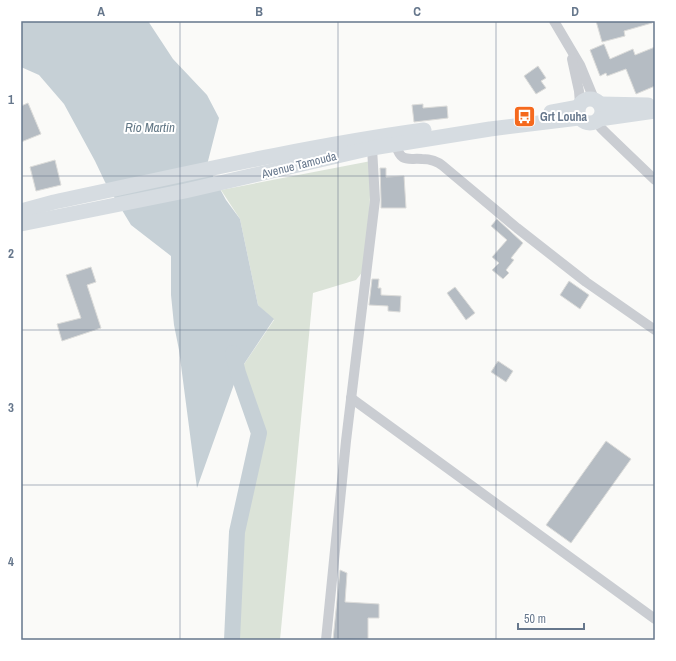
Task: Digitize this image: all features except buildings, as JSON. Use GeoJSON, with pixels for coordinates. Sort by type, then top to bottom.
{"type":"FeatureCollection","features":[{"type":"Feature","properties":{"kind":"highway","name":"Avenue Tamouda"},"geometry":{"type":"LineString","coordinates":[[21,211],[54,202],[262,166],[319,159],[372,148],[490,129],[655,105]]}},
{"type":"Feature","properties":{"kind":"highway","name":"Avenue Tamouda"},"geometry":{"type":"LineString","coordinates":[[21,224],[124,204],[262,166],[320,147],[391,134],[591,114],[655,111]]}},
{"type":"Feature","properties":{"kind":"street"},"geometry":{"type":"LineString","coordinates":[[554,21],[570,47],[586,78],[591,114]]}},
{"type":"Feature","properties":{"kind":"street"},"geometry":{"type":"LineString","coordinates":[[570,47],[579,91],[591,114],[655,180]]}},
{"type":"Feature","properties":{"kind":"street"},"geometry":{"type":"LineString","coordinates":[[396,145],[400,155],[406,159],[429,159],[443,166],[517,228],[586,282],[655,330]]}},
{"type":"Feature","properties":{"kind":"street"},"geometry":{"type":"LineString","coordinates":[[326,640],[351,398],[375,200],[372,148]]}},
{"type":"Feature","properties":{"kind":"street"},"geometry":{"type":"LineString","coordinates":[[351,398],[655,619]]}},
{"type":"Feature","properties":{"kind":"shaded area"},"geometry":{"type":"Polygon","coordinates":[[[371,161],[368,265],[356,280],[313,293],[280,640],[232,640],[237,532],[259,433],[238,373],[274,320],[258,305],[240,219],[221,190],[371,161]]]}},
{"type":"Feature","properties":{"kind":"water","name":"Río Martín"},"geometry":{"type":"Polygon","coordinates":[[[21,21],[148,21],[173,59],[207,95],[219,118],[207,165],[226,200],[240,219],[258,305],[274,319],[238,373],[197,488],[179,350],[174,325],[171,295],[171,256],[131,225],[105,182],[64,104],[39,75],[21,67],[21,21]]]}},
{"type":"Feature","properties":{"kind":"waterway"},"geometry":{"type":"LineString","coordinates":[[232,640],[237,532],[259,433],[238,373],[233,353]]}},
{"type":"Feature","properties":{"kind":"place","name":"Grt Louha"},"geometry":{"type":"Point","coordinates":[524,117]}}]}
